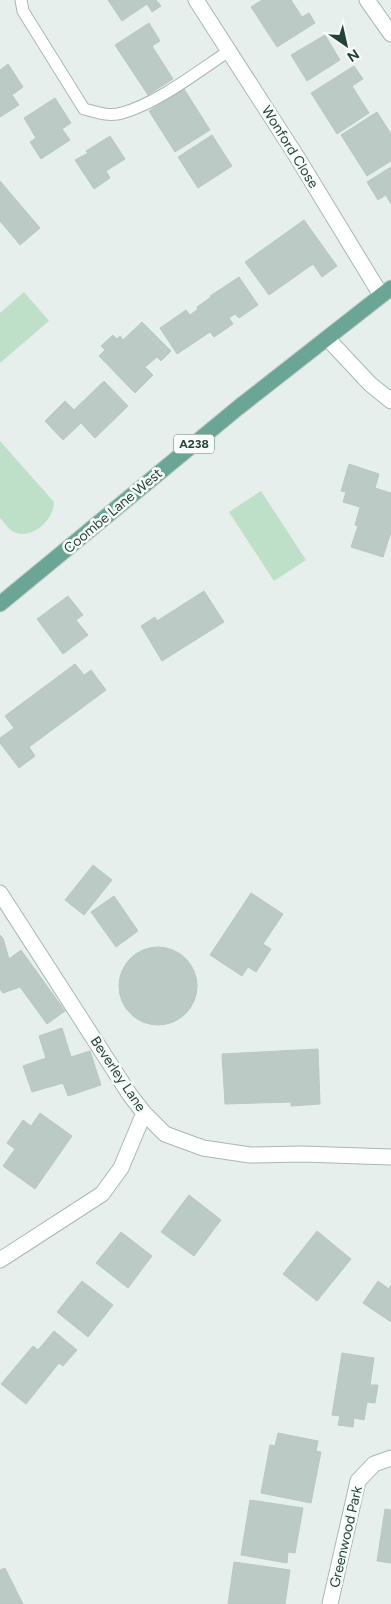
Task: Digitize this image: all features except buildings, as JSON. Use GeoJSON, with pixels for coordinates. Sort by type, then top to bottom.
{"type":"FeatureCollection","features":[{"type":"Feature","properties":{"kind":"main road","name":"Coombe Lane West"},"geometry":{"type":"LineString","coordinates":[[0,604],[238,407],[386,292]]}},
{"type":"Feature","properties":{"kind":"street","name":"Wonford Close"},"geometry":{"type":"LineString","coordinates":[[196,0],[386,292]]}},
{"type":"Feature","properties":{"kind":"street"},"geometry":{"type":"LineString","coordinates":[[367,0],[391,34]]}},
{"type":"Feature","properties":{"kind":"street"},"geometry":{"type":"LineString","coordinates":[[327,338],[370,384],[391,402]]}},
{"type":"Feature","properties":{"kind":"street","name":"Beverley Lane"},"geometry":{"type":"LineString","coordinates":[[0,892],[125,1088],[144,1113],[165,1134],[203,1148],[250,1155],[302,1154],[391,1157]]}},
{"type":"Feature","properties":{"kind":"street"},"geometry":{"type":"LineString","coordinates":[[0,1260],[102,1194],[121,1168],[144,1113]]}},
{"type":"Feature","properties":{"kind":"street","name":"Greenwood Park"},"geometry":{"type":"LineString","coordinates":[[330,1604],[358,1481],[374,1464],[391,1458]]}},
{"type":"Feature","properties":{"kind":"lane"},"geometry":{"type":"LineString","coordinates":[[21,0],[23,11],[84,108],[102,114],[121,114],[162,96],[229,51]]}},
{"type":"Feature","properties":{"kind":"green space"},"geometry":{"type":"Polygon","coordinates":[[[24,292],[49,321],[0,363],[0,313],[24,292]]]}},
{"type":"Feature","properties":{"kind":"green space"},"geometry":{"type":"Polygon","coordinates":[[[0,441],[54,502],[53,509],[46,522],[35,531],[21,534],[14,532],[0,518],[0,441]]]}},
{"type":"Feature","properties":{"kind":"green space"},"geometry":{"type":"Polygon","coordinates":[[[261,491],[306,560],[274,581],[229,512],[261,491]]]}}]}
